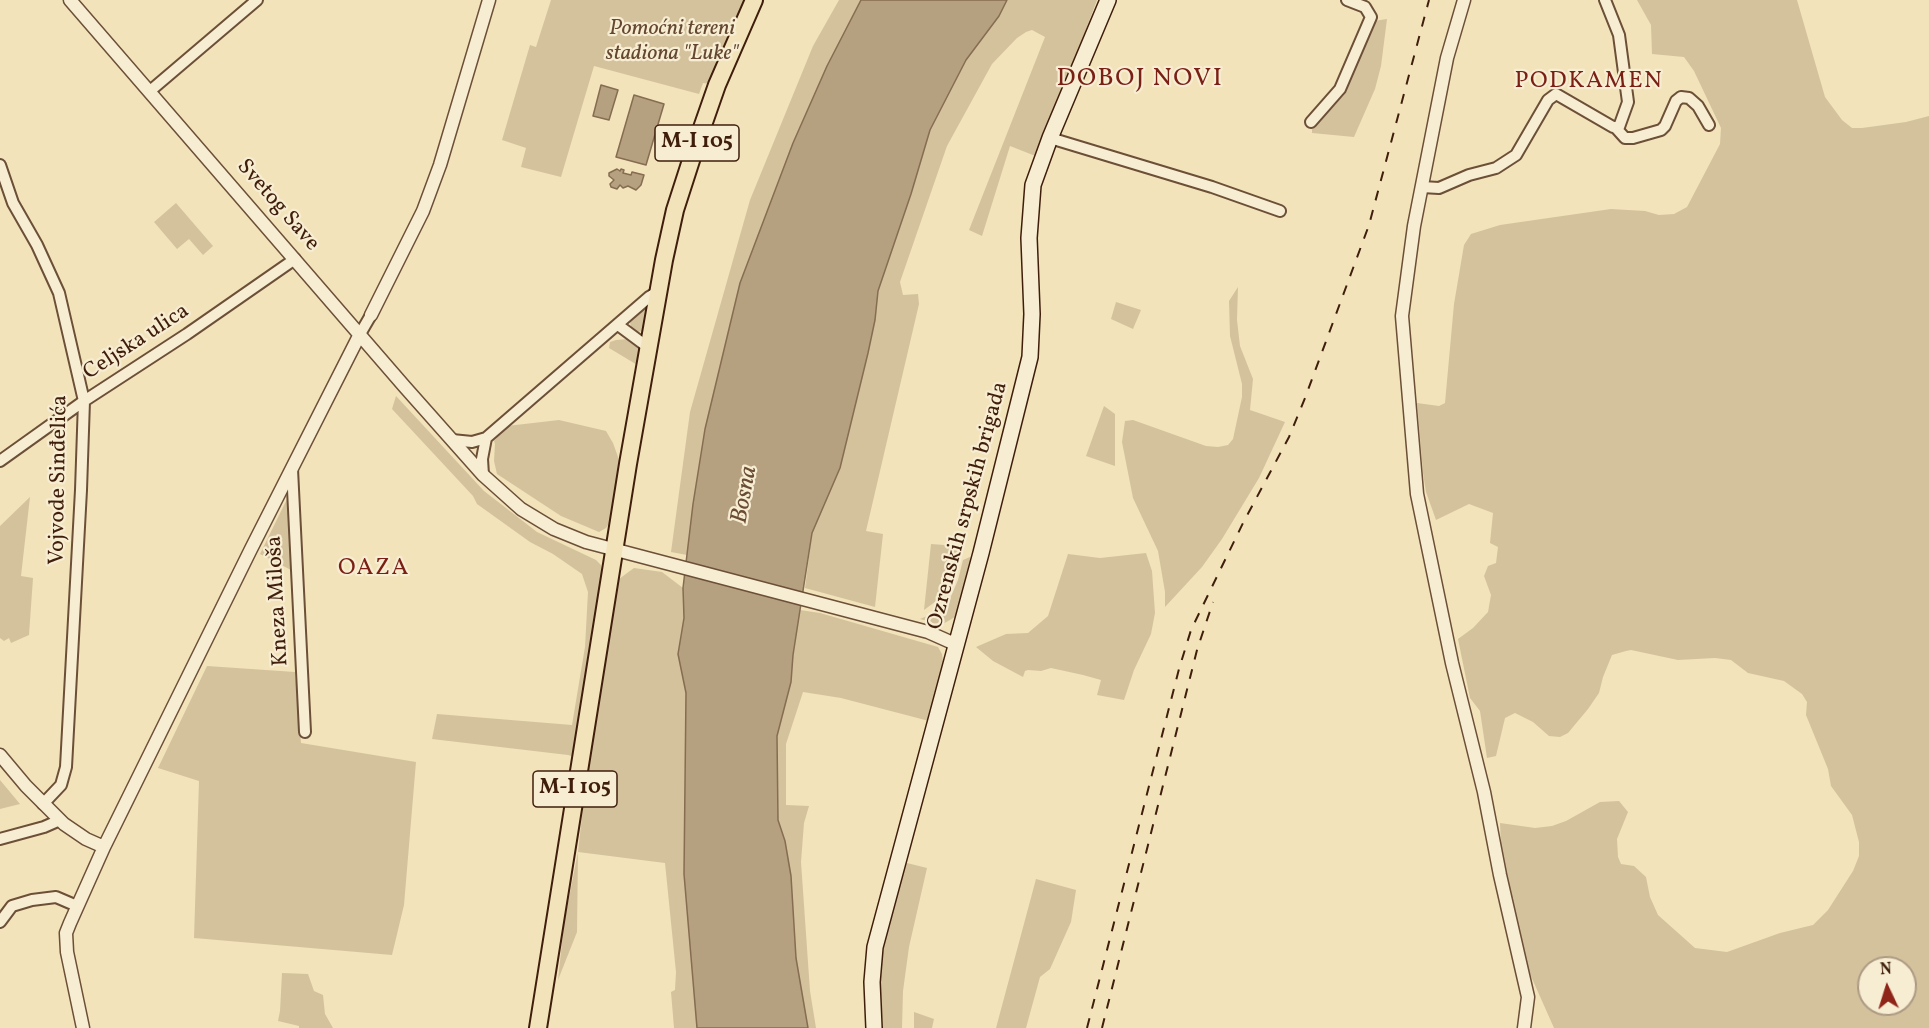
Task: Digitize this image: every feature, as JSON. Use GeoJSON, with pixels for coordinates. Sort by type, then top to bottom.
{"type":"FeatureCollection","features":[{"type":"Feature","properties":{"kind":"main road","name":"M-I 105"},"geometry":{"type":"LineString","coordinates":[[538,1028],[615,550],[675,210],[717,85],[754,0]]}},
{"type":"Feature","properties":{"kind":"main road","name":"Ozrenskih srpskih brigada"},"geometry":{"type":"LineString","coordinates":[[874,1028],[872,982],[875,947],[981,553],[1030,357],[1032,314],[1029,238],[1031,200],[1038,169],[1108,0]]}},
{"type":"Feature","properties":{"kind":"street","name":"Svetog Save"},"geometry":{"type":"LineString","coordinates":[[70,0],[483,475],[521,508],[554,529],[586,542],[928,632],[955,644]]}},
{"type":"Feature","properties":{"kind":"street"},"geometry":{"type":"LineString","coordinates":[[150,91],[257,0]]}},
{"type":"Feature","properties":{"kind":"street"},"geometry":{"type":"LineString","coordinates":[[83,1028],[66,942],[68,928],[104,847],[291,468],[423,211],[441,165],[489,0]]}},
{"type":"Feature","properties":{"kind":"street"},"geometry":{"type":"LineString","coordinates":[[1311,123],[1340,89],[1371,17],[1365,7],[1347,0]]}},
{"type":"Feature","properties":{"kind":"street"},"geometry":{"type":"LineString","coordinates":[[1464,0],[1447,58],[1407,272],[1402,316],[1414,474],[1425,539],[1527,988],[1524,1028]]}},
{"type":"Feature","properties":{"kind":"street"},"geometry":{"type":"LineString","coordinates":[[1605,0],[1619,35],[1628,102],[1620,124],[1616,128]]}},
{"type":"Feature","properties":{"kind":"street"},"geometry":{"type":"LineString","coordinates":[[1422,187],[1439,188],[1469,175],[1496,168],[1516,155],[1548,100],[1556,94],[1616,128],[1625,138],[1661,130],[1676,101],[1681,97],[1689,98],[1698,106],[1709,125]]}},
{"type":"Feature","properties":{"kind":"street"},"geometry":{"type":"LineString","coordinates":[[1050,138],[1212,187],[1280,211]]}},
{"type":"Feature","properties":{"kind":"street","name":"Vojvode Sinđelića"},"geometry":{"type":"LineString","coordinates":[[0,165],[13,202],[37,245],[59,293],[84,401],[82,479],[66,767],[61,785],[43,804]]}},
{"type":"Feature","properties":{"kind":"street","name":"Celjska ulica"},"geometry":{"type":"LineString","coordinates":[[0,460],[295,259]]}},
{"type":"Feature","properties":{"kind":"street"},"geometry":{"type":"LineString","coordinates":[[452,440],[472,442],[486,438],[649,297],[659,291]]}},
{"type":"Feature","properties":{"kind":"street"},"geometry":{"type":"LineString","coordinates":[[618,325],[649,348]]}},
{"type":"Feature","properties":{"kind":"street"},"geometry":{"type":"LineString","coordinates":[[483,475],[482,459],[486,438]]}},
{"type":"Feature","properties":{"kind":"street","name":"Kneza Miloša"},"geometry":{"type":"LineString","coordinates":[[291,468],[305,732]]}},
{"type":"Feature","properties":{"kind":"street"},"geometry":{"type":"LineString","coordinates":[[0,755],[60,820],[86,839],[104,847]]}},
{"type":"Feature","properties":{"kind":"street"},"geometry":{"type":"LineString","coordinates":[[0,839],[44,827],[60,820]]}},
{"type":"Feature","properties":{"kind":"street"},"geometry":{"type":"LineString","coordinates":[[0,922],[12,906],[32,900],[56,897],[77,906]]}},
{"type":"Feature","properties":{"kind":"green space","name":"Pomoćni tereni stadiona \"Luke\""},"geometry":{"type":"Polygon","coordinates":[[[551,0],[747,0],[710,84],[703,83],[699,94],[594,66],[561,177],[521,167],[526,148],[502,140],[530,45],[536,47],[551,0]]]}},
{"type":"Feature","properties":{"kind":"green space"},"geometry":{"type":"Polygon","coordinates":[[[839,0],[861,0],[827,66],[793,143],[740,283],[705,429],[687,555],[671,552],[690,412],[750,200],[813,46],[839,0]]]}},
{"type":"Feature","properties":{"kind":"green space"},"geometry":{"type":"Polygon","coordinates":[[[1007,0],[1097,0],[1038,157],[1010,146],[982,236],[969,230],[1045,37],[1032,30],[1026,32],[992,64],[947,146],[900,282],[903,295],[918,294],[919,304],[866,531],[883,534],[875,607],[805,588],[812,533],[840,468],[868,353],[878,291],[930,130],[966,60],[999,16],[1007,0]]]}},
{"type":"Feature","properties":{"kind":"green space"},"geometry":{"type":"Polygon","coordinates":[[[1637,0],[1797,0],[1825,97],[1842,120],[1852,128],[1862,128],[1906,122],[1929,116],[1929,1028],[1554,1028],[1530,974],[1517,926],[1501,845],[1500,823],[1535,828],[1552,826],[1600,802],[1619,801],[1628,812],[1617,839],[1618,857],[1621,864],[1634,866],[1646,877],[1650,897],[1658,915],[1695,948],[1727,952],[1780,933],[1813,925],[1828,910],[1853,871],[1859,856],[1859,842],[1852,815],[1831,786],[1828,769],[1806,715],[1807,702],[1802,694],[1784,681],[1748,673],[1731,660],[1715,658],[1678,660],[1631,650],[1626,651],[1612,655],[1599,693],[1568,733],[1560,737],[1549,736],[1533,722],[1515,713],[1505,718],[1496,756],[1487,758],[1480,711],[1470,698],[1458,639],[1473,628],[1488,612],[1491,595],[1484,576],[1488,566],[1496,563],[1498,547],[1490,543],[1493,513],[1469,504],[1436,520],[1426,492],[1417,403],[1439,406],[1445,403],[1454,304],[1464,245],[1471,234],[1500,225],[1611,209],[1645,211],[1659,215],[1674,214],[1687,207],[1720,144],[1721,128],[1694,71],[1684,57],[1652,54],[1651,25],[1637,0]]]}},
{"type":"Feature","properties":{"kind":"green space"},"geometry":{"type":"Polygon","coordinates":[[[1387,19],[1381,66],[1375,89],[1354,137],[1312,133],[1312,129],[1344,95],[1374,21],[1387,19]]]}},
{"type":"Feature","properties":{"kind":"green space"},"geometry":{"type":"Polygon","coordinates":[[[176,203],[213,246],[203,255],[189,239],[177,249],[154,222],[176,203]]]}},
{"type":"Feature","properties":{"kind":"green space"},"geometry":{"type":"Polygon","coordinates":[[[1238,287],[1237,320],[1240,346],[1253,379],[1250,410],[1285,422],[1259,478],[1222,539],[1202,567],[1165,607],[1165,592],[1158,551],[1133,498],[1122,442],[1125,421],[1133,420],[1206,446],[1228,445],[1233,439],[1242,397],[1242,384],[1230,336],[1229,301],[1238,287]]]}},
{"type":"Feature","properties":{"kind":"green space"},"geometry":{"type":"Polygon","coordinates":[[[1116,302],[1141,310],[1133,329],[1111,319],[1116,302]]]}},
{"type":"Feature","properties":{"kind":"green space"},"geometry":{"type":"Polygon","coordinates":[[[644,308],[647,310],[644,331],[637,332],[631,327],[630,322],[644,308]]]}},
{"type":"Feature","properties":{"kind":"green space"},"geometry":{"type":"Polygon","coordinates":[[[629,339],[639,348],[639,366],[609,348],[610,342],[629,339]]]}},
{"type":"Feature","properties":{"kind":"green space"},"geometry":{"type":"Polygon","coordinates":[[[396,396],[484,491],[537,532],[596,560],[601,565],[603,574],[578,758],[432,739],[437,714],[572,725],[585,647],[588,592],[582,574],[553,554],[530,542],[477,504],[473,496],[392,409],[396,396]]]}},
{"type":"Feature","properties":{"kind":"green space"},"geometry":{"type":"Polygon","coordinates":[[[1104,406],[1115,414],[1115,466],[1086,456],[1104,406]]]}},
{"type":"Feature","properties":{"kind":"green space"},"geometry":{"type":"Polygon","coordinates":[[[559,420],[606,431],[622,468],[611,521],[599,532],[561,516],[497,474],[494,461],[494,441],[507,426],[559,420]]]}},
{"type":"Feature","properties":{"kind":"green space"},"geometry":{"type":"Polygon","coordinates":[[[30,497],[21,576],[33,578],[29,635],[11,643],[9,638],[4,641],[0,638],[0,526],[30,497]]]}},
{"type":"Feature","properties":{"kind":"green space"},"geometry":{"type":"Polygon","coordinates":[[[288,497],[291,570],[260,554],[288,497]]]}},
{"type":"Feature","properties":{"kind":"green space"},"geometry":{"type":"Polygon","coordinates":[[[931,544],[958,546],[947,593],[924,610],[931,544]]]}},
{"type":"Feature","properties":{"kind":"green space"},"geometry":{"type":"Polygon","coordinates":[[[1146,553],[1152,571],[1155,613],[1151,634],[1134,670],[1124,700],[1097,695],[1101,680],[1083,675],[1051,668],[1041,671],[1028,670],[1025,671],[1023,677],[993,661],[976,647],[1006,634],[1028,633],[1048,616],[1068,554],[1100,558],[1146,553]]]}},
{"type":"Feature","properties":{"kind":"green space"},"geometry":{"type":"Polygon","coordinates":[[[970,557],[971,561],[955,617],[943,624],[932,625],[932,622],[920,619],[939,611],[949,601],[963,560],[970,557]]]}},
{"type":"Feature","properties":{"kind":"green space"},"geometry":{"type":"Polygon","coordinates":[[[634,568],[662,572],[683,588],[684,618],[678,654],[686,693],[684,874],[697,1028],[674,1028],[671,992],[675,990],[676,972],[665,863],[578,852],[588,762],[619,579],[634,568]]]}},
{"type":"Feature","properties":{"kind":"green space"},"geometry":{"type":"Polygon","coordinates":[[[800,610],[820,613],[938,647],[943,662],[929,721],[841,698],[803,692],[786,744],[786,805],[809,806],[804,823],[801,862],[810,991],[816,1028],[808,1028],[801,998],[791,876],[785,841],[778,820],[777,736],[791,682],[800,610]]]}},
{"type":"Feature","properties":{"kind":"green space"},"geometry":{"type":"Polygon","coordinates":[[[207,666],[295,672],[301,743],[416,762],[404,905],[392,955],[194,938],[199,781],[158,768],[207,666]]]}},
{"type":"Feature","properties":{"kind":"green space"},"geometry":{"type":"Polygon","coordinates":[[[0,780],[20,804],[0,809],[0,780]]]}},
{"type":"Feature","properties":{"kind":"green space"},"geometry":{"type":"Polygon","coordinates":[[[578,852],[577,932],[558,980],[564,923],[578,852]]]}},
{"type":"Feature","properties":{"kind":"green space"},"geometry":{"type":"Polygon","coordinates":[[[903,862],[927,868],[909,947],[903,991],[902,1028],[883,1028],[880,981],[882,956],[903,862]]]}},
{"type":"Feature","properties":{"kind":"green space"},"geometry":{"type":"Polygon","coordinates":[[[1036,879],[1076,890],[1071,922],[1050,969],[1040,977],[1026,1028],[996,1028],[1036,879]]]}},
{"type":"Feature","properties":{"kind":"green space"},"geometry":{"type":"Polygon","coordinates":[[[282,973],[308,974],[314,991],[323,995],[325,1014],[333,1028],[299,1028],[299,1026],[278,1021],[282,973]]]}},
{"type":"Feature","properties":{"kind":"green space"},"geometry":{"type":"Polygon","coordinates":[[[914,1012],[934,1019],[932,1028],[914,1028],[914,1012]]]}},
{"type":"Feature","properties":{"kind":"water","name":"Bosna"},"geometry":{"type":"Polygon","coordinates":[[[861,0],[1007,0],[999,16],[966,60],[930,130],[878,291],[868,353],[840,468],[812,533],[791,682],[777,736],[778,820],[785,841],[791,876],[796,958],[808,1028],[697,1028],[684,874],[686,693],[678,654],[684,618],[683,588],[693,504],[705,429],[740,283],[793,143],[827,66],[861,0]]]}},
{"type":"Feature","properties":{"kind":"water"},"geometry":{"type":"Polygon","coordinates":[[[601,85],[618,90],[609,120],[593,116],[601,85]]]}},
{"type":"Feature","properties":{"kind":"water"},"geometry":{"type":"Polygon","coordinates":[[[634,95],[664,104],[646,165],[616,157],[634,95]]]}},
{"type":"Feature","properties":{"kind":"water"},"geometry":{"type":"Polygon","coordinates":[[[617,169],[624,170],[623,173],[631,175],[632,172],[644,175],[641,185],[636,190],[628,186],[623,188],[620,185],[617,189],[611,187],[610,184],[614,180],[609,173],[617,169]]]}},
{"type":"Feature","properties":{"kind":"railway"},"geometry":{"type":"LineString","coordinates":[[1087,1028],[1191,630],[1243,523],[1289,437],[1305,398],[1369,225],[1429,0]]}},
{"type":"Feature","properties":{"kind":"railway"},"geometry":{"type":"LineString","coordinates":[[1102,1028],[1197,650],[1213,602]]}},
{"type":"Feature","properties":{"kind":"district","name":"DOBOJ NOVI"},"geometry":{"type":"Point","coordinates":[1140,80]}},
{"type":"Feature","properties":{"kind":"district","name":"PODKAMEN"},"geometry":{"type":"Point","coordinates":[1589,83]}},
{"type":"Feature","properties":{"kind":"district","name":"OAZA"},"geometry":{"type":"Point","coordinates":[374,570]}}]}
